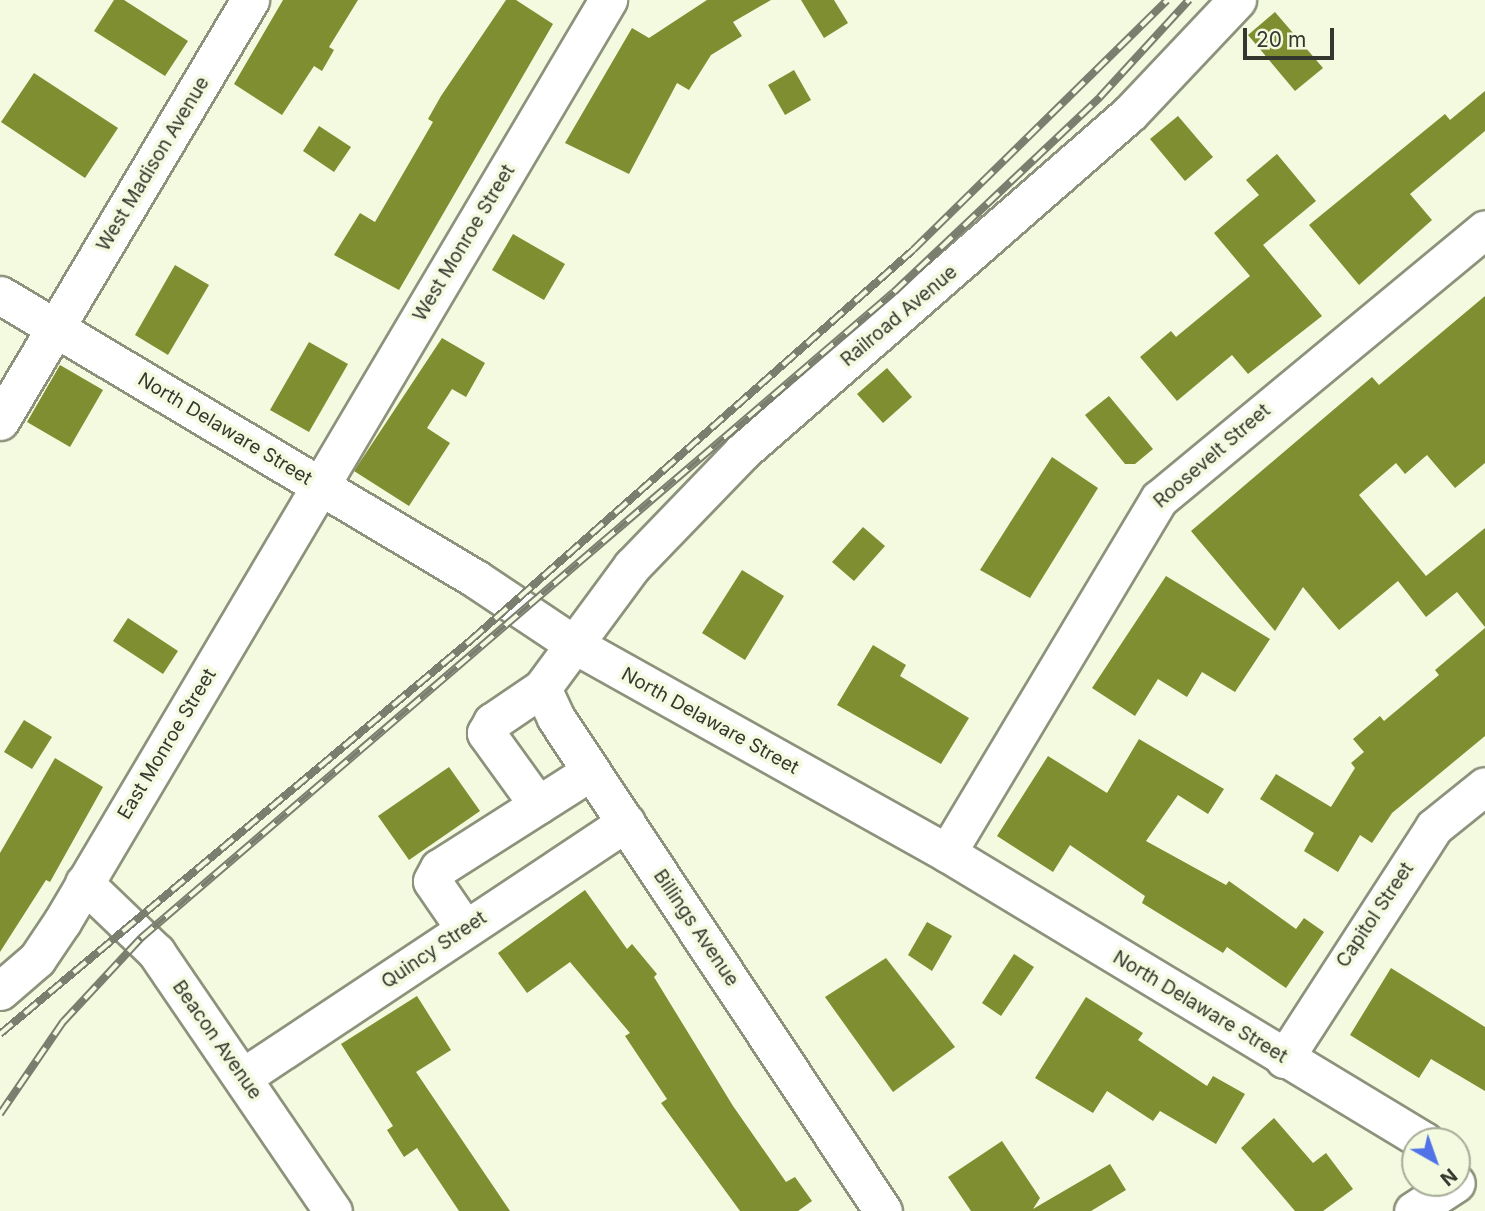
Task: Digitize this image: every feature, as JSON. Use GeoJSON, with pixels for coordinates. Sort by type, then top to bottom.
{"type":"FeatureCollection","features":[{"type":"Feature","properties":{"kind":"street","name":"West Madison Avenue"},"geometry":{"type":"LineString","coordinates":[[0,421],[250,0]]}},
{"type":"Feature","properties":{"kind":"street","name":"Railroad Avenue"},"geometry":{"type":"LineString","coordinates":[[575,645],[632,566],[742,452],[1130,113],[1237,0]]}},
{"type":"Feature","properties":{"kind":"street","name":"West Monroe Street"},"geometry":{"type":"LineString","coordinates":[[320,486],[599,3]]}},
{"type":"Feature","properties":{"kind":"street","name":"Roosevelt Street"},"geometry":{"type":"LineString","coordinates":[[947,853],[1159,499],[1485,229]]}},
{"type":"Feature","properties":{"kind":"street","name":"North Delaware Street"},"geometry":{"type":"LineString","coordinates":[[0,295],[320,486],[575,645],[947,853],[1401,1128]]}},
{"type":"Feature","properties":{"kind":"street","name":"East Monroe Street"},"geometry":{"type":"LineString","coordinates":[[0,991],[37,959],[320,486]]}},
{"type":"Feature","properties":{"kind":"street"},"geometry":{"type":"LineString","coordinates":[[538,805],[486,733],[492,722],[542,688],[575,645]]}},
{"type":"Feature","properties":{"kind":"street","name":"Billings Avenue"},"geometry":{"type":"LineString","coordinates":[[542,688],[591,771],[883,1211]]}},
{"type":"Feature","properties":{"kind":"street"},"geometry":{"type":"LineString","coordinates":[[465,929],[432,881],[439,868],[591,771]]}},
{"type":"Feature","properties":{"kind":"street","name":"Capitol Street"},"geometry":{"type":"LineString","coordinates":[[1284,1059],[1434,827],[1485,786]]}},
{"type":"Feature","properties":{"kind":"street","name":"Quincy Street"},"geometry":{"type":"LineString","coordinates":[[243,1076],[626,823]]}},
{"type":"Feature","properties":{"kind":"street","name":"Beacon Avenue"},"geometry":{"type":"LineString","coordinates":[[84,883],[156,951],[332,1210]]}},
{"type":"Feature","properties":{"kind":"building"},"geometry":{"type":"Polygon","coordinates":[[[114,0],[124,0],[188,41],[165,76],[94,31],[114,0]]]}},
{"type":"Feature","properties":{"kind":"building"},"geometry":{"type":"Polygon","coordinates":[[[283,0],[358,0],[329,47],[334,50],[322,71],[314,66],[282,115],[234,84],[283,0]]]}},
{"type":"Feature","properties":{"kind":"building"},"geometry":{"type":"Polygon","coordinates":[[[506,0],[516,0],[553,24],[399,290],[334,255],[360,213],[375,222],[433,122],[428,119],[441,96],[506,0]]]}},
{"type":"Feature","properties":{"kind":"building"},"geometry":{"type":"Polygon","coordinates":[[[707,0],[771,0],[733,22],[742,36],[711,55],[689,90],[677,83],[629,174],[565,143],[632,28],[649,38],[707,0]]]}},
{"type":"Feature","properties":{"kind":"building"},"geometry":{"type":"Polygon","coordinates":[[[801,0],[834,0],[848,23],[824,38],[801,0]]]}},
{"type":"Feature","properties":{"kind":"building"},"geometry":{"type":"Polygon","coordinates":[[[1275,12],[1323,68],[1295,91],[1248,35],[1275,12]]]}},
{"type":"Feature","properties":{"kind":"building"},"geometry":{"type":"Polygon","coordinates":[[[794,70],[811,100],[785,115],[768,85],[794,70]]]}},
{"type":"Feature","properties":{"kind":"building"},"geometry":{"type":"Polygon","coordinates":[[[34,73],[118,128],[85,178],[1,122],[34,73]]]}},
{"type":"Feature","properties":{"kind":"building"},"geometry":{"type":"Polygon","coordinates":[[[1485,91],[1485,131],[1410,194],[1432,220],[1359,285],[1309,225],[1445,114],[1450,120],[1485,91]]]}},
{"type":"Feature","properties":{"kind":"building"},"geometry":{"type":"Polygon","coordinates":[[[1178,116],[1213,157],[1185,181],[1150,139],[1178,116]]]}},
{"type":"Feature","properties":{"kind":"building"},"geometry":{"type":"Polygon","coordinates":[[[319,126],[351,147],[334,172],[303,151],[319,126]]]}},
{"type":"Feature","properties":{"kind":"building"},"geometry":{"type":"Polygon","coordinates":[[[1277,154],[1316,201],[1263,245],[1322,316],[1248,374],[1232,355],[1177,401],[1140,357],[1171,331],[1176,337],[1250,276],[1214,233],[1259,195],[1246,180],[1277,154]]]}},
{"type":"Feature","properties":{"kind":"building"},"geometry":{"type":"Polygon","coordinates":[[[513,234],[565,264],[544,300],[492,270],[513,234]]]}},
{"type":"Feature","properties":{"kind":"building"},"geometry":{"type":"Polygon","coordinates":[[[175,265],[209,285],[168,355],[135,335],[175,265]]]}},
{"type":"Feature","properties":{"kind":"building"},"geometry":{"type":"Polygon","coordinates":[[[1485,296],[1485,463],[1455,488],[1427,455],[1405,474],[1396,463],[1359,495],[1426,576],[1485,528],[1485,627],[1457,592],[1426,617],[1398,581],[1339,630],[1303,587],[1275,631],[1191,531],[1372,377],[1379,385],[1485,296]]]}},
{"type":"Feature","properties":{"kind":"building"},"geometry":{"type":"Polygon","coordinates":[[[442,338],[485,363],[466,397],[452,389],[427,428],[450,443],[409,506],[354,471],[442,338]]]}},
{"type":"Feature","properties":{"kind":"building"},"geometry":{"type":"Polygon","coordinates":[[[309,342],[348,364],[309,432],[270,410],[309,342]]]}},
{"type":"Feature","properties":{"kind":"building"},"geometry":{"type":"Polygon","coordinates":[[[60,365],[103,390],[70,447],[27,422],[60,365]]]}},
{"type":"Feature","properties":{"kind":"building"},"geometry":{"type":"Polygon","coordinates":[[[887,368],[912,397],[883,423],[857,394],[887,368]]]}},
{"type":"Feature","properties":{"kind":"building"},"geometry":{"type":"Polygon","coordinates":[[[1109,396],[1153,449],[1135,464],[1125,464],[1085,415],[1109,396]]]}},
{"type":"Feature","properties":{"kind":"building"},"geometry":{"type":"Polygon","coordinates":[[[1052,457],[1098,488],[1030,598],[980,570],[1052,457]]]}},
{"type":"Feature","properties":{"kind":"building"},"geometry":{"type":"Polygon","coordinates":[[[863,527],[885,546],[854,581],[832,562],[863,527]]]}},
{"type":"Feature","properties":{"kind":"building"},"geometry":{"type":"Polygon","coordinates":[[[742,570],[784,596],[745,660],[702,633],[742,570]]]}},
{"type":"Feature","properties":{"kind":"building"},"geometry":{"type":"Polygon","coordinates":[[[1166,576],[1270,639],[1235,692],[1202,672],[1187,697],[1158,679],[1135,716],[1092,688],[1166,576]]]}},
{"type":"Feature","properties":{"kind":"building"},"geometry":{"type":"Polygon","coordinates":[[[128,618],[178,651],[163,674],[113,641],[128,618]]]}},
{"type":"Feature","properties":{"kind":"building"},"geometry":{"type":"Polygon","coordinates":[[[1485,628],[1485,736],[1392,813],[1372,843],[1360,835],[1338,872],[1304,851],[1314,833],[1260,799],[1276,774],[1331,807],[1355,768],[1351,763],[1364,752],[1353,739],[1380,716],[1384,721],[1439,675],[1435,670],[1485,628]]]}},
{"type":"Feature","properties":{"kind":"building"},"geometry":{"type":"Polygon","coordinates":[[[873,645],[906,665],[900,676],[969,718],[941,764],[837,705],[873,645]]]}},
{"type":"Feature","properties":{"kind":"building"},"geometry":{"type":"Polygon","coordinates":[[[24,720],[52,737],[32,769],[4,752],[24,720]]]}},
{"type":"Feature","properties":{"kind":"building"},"geometry":{"type":"Polygon","coordinates":[[[1139,739],[1224,789],[1208,814],[1178,795],[1146,841],[1226,885],[1229,881],[1296,929],[1304,918],[1324,932],[1286,988],[1227,947],[1223,953],[1142,903],[1145,896],[1070,845],[1053,872],[997,836],[1048,756],[1107,793],[1139,739]]]}},
{"type":"Feature","properties":{"kind":"building"},"geometry":{"type":"Polygon","coordinates":[[[55,758],[103,787],[50,882],[46,880],[0,952],[0,853],[55,758]]]}},
{"type":"Feature","properties":{"kind":"building"},"geometry":{"type":"Polygon","coordinates":[[[449,767],[480,811],[409,860],[378,816],[449,767]]]}},
{"type":"Feature","properties":{"kind":"building"},"geometry":{"type":"Polygon","coordinates":[[[585,890],[627,949],[632,944],[657,974],[654,977],[733,1106],[786,1182],[795,1177],[812,1201],[798,1211],[740,1211],[661,1103],[667,1099],[625,1036],[630,1033],[570,962],[527,993],[498,953],[585,890]]]}},
{"type":"Feature","properties":{"kind":"building"},"geometry":{"type":"Polygon","coordinates":[[[927,922],[952,936],[932,971],[908,955],[927,922]]]}},
{"type":"Feature","properties":{"kind":"building"},"geometry":{"type":"Polygon","coordinates":[[[1014,954],[1034,967],[1001,1016],[982,1003],[1014,954]]]}},
{"type":"Feature","properties":{"kind":"building"},"geometry":{"type":"Polygon","coordinates":[[[886,958],[955,1047],[893,1092],[825,997],[886,958]]]}},
{"type":"Feature","properties":{"kind":"building"},"geometry":{"type":"Polygon","coordinates":[[[1391,968],[1485,1027],[1485,1091],[1431,1059],[1419,1078],[1350,1035],[1391,968]]]}},
{"type":"Feature","properties":{"kind":"building"},"geometry":{"type":"Polygon","coordinates":[[[417,996],[451,1050],[416,1072],[510,1211],[459,1211],[417,1148],[404,1157],[387,1130],[393,1126],[341,1044],[417,996]]]}},
{"type":"Feature","properties":{"kind":"building"},"geometry":{"type":"Polygon","coordinates":[[[1086,997],[1143,1033],[1138,1040],[1207,1086],[1213,1076],[1245,1094],[1216,1144],[1160,1111],[1153,1121],[1107,1091],[1093,1113],[1035,1078],[1086,997]]]}},
{"type":"Feature","properties":{"kind":"building"},"geometry":{"type":"Polygon","coordinates":[[[1274,1118],[1313,1163],[1326,1153],[1353,1189],[1323,1211],[1295,1211],[1241,1148],[1274,1118]]]}},
{"type":"Feature","properties":{"kind":"building"},"geometry":{"type":"Polygon","coordinates":[[[1002,1141],[1040,1198],[1033,1209],[1110,1164],[1126,1190],[1091,1211],[971,1211],[948,1177],[1002,1141]]]}},
{"type":"Feature","properties":{"kind":"railway"},"geometry":{"type":"LineString","coordinates":[[0,1034],[471,640],[913,250],[1167,0]]}},
{"type":"Feature","properties":{"kind":"railway"},"geometry":{"type":"LineString","coordinates":[[0,1114],[63,1022],[141,938],[894,292],[1100,97],[1189,0]]}}]}
